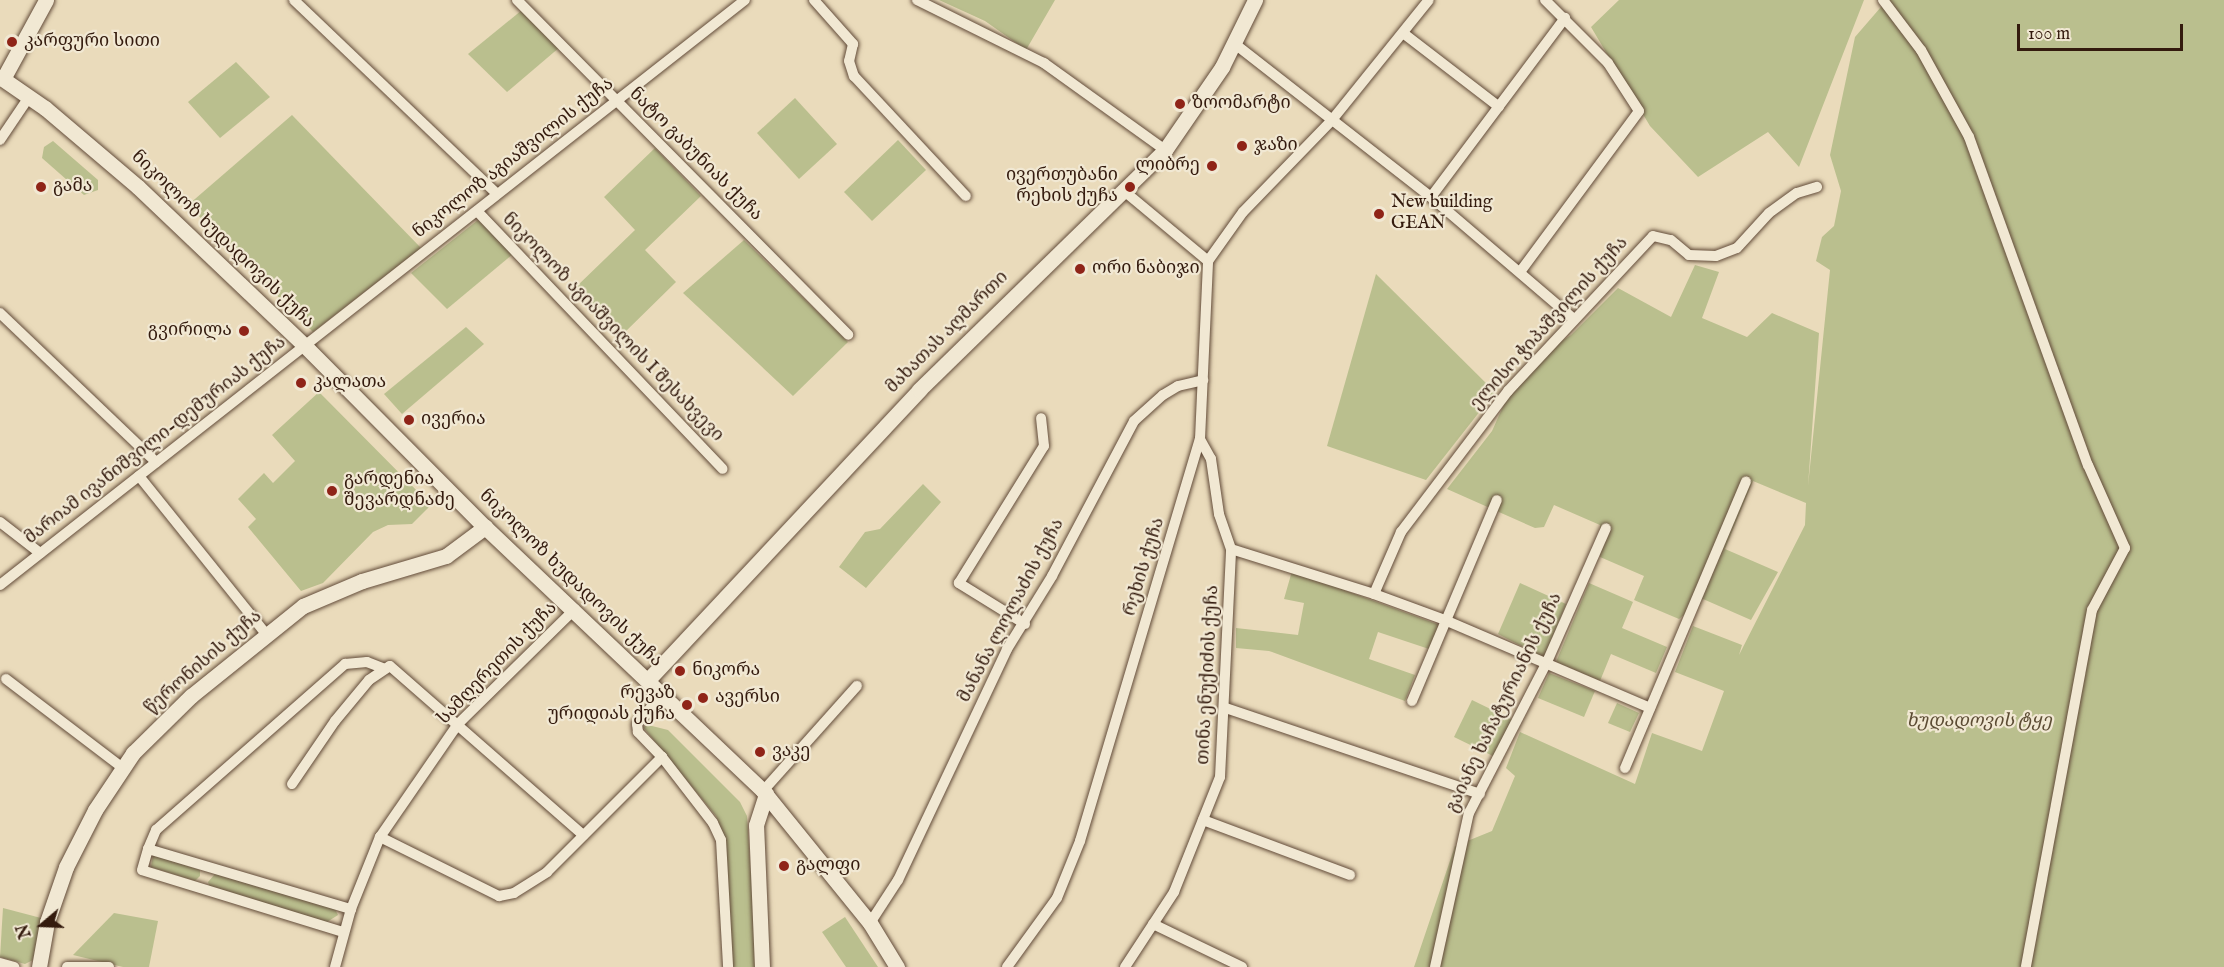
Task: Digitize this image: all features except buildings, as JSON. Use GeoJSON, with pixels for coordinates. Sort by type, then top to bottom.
{"type":"FeatureCollection","features":[{"type":"Feature","properties":{"kind":"main road"},"geometry":{"type":"LineString","coordinates":[[1,78],[46,0]]}},
{"type":"Feature","properties":{"kind":"main road","name":"მახათას აღმართი"},"geometry":{"type":"LineString","coordinates":[[648,680],[919,390],[1074,236],[1165,150],[1235,44],[1255,0]]}},
{"type":"Feature","properties":{"kind":"main road","name":"ნიკოლოზ ხუდადოვის ქუჩა"},"geometry":{"type":"LineString","coordinates":[[1,78],[111,161],[304,345],[485,527],[575,609],[765,793],[870,923],[897,967]]}},
{"type":"Feature","properties":{"kind":"main road","name":"წერონისის ქუჩა"},"geometry":{"type":"LineString","coordinates":[[39,967],[47,922],[66,867],[95,810],[123,768],[191,696],[267,635],[324,595],[446,556],[485,527]]}},
{"type":"Feature","properties":{"kind":"main road"},"geometry":{"type":"LineString","coordinates":[[762,967],[756,825],[765,793]]}},
{"type":"Feature","properties":{"kind":"street"},"geometry":{"type":"LineString","coordinates":[[294,0],[496,193]]}},
{"type":"Feature","properties":{"kind":"street","name":"ნატო გაბუნიას ქუჩა"},"geometry":{"type":"LineString","coordinates":[[517,0],[848,335]]}},
{"type":"Feature","properties":{"kind":"street","name":"ნიკოლოზ აგიაშვილის ქუჩა"},"geometry":{"type":"LineString","coordinates":[[304,345],[477,211],[496,193],[615,99],[745,0]]}},
{"type":"Feature","properties":{"kind":"street"},"geometry":{"type":"LineString","coordinates":[[814,0],[853,44],[849,61],[854,76],[966,196]]}},
{"type":"Feature","properties":{"kind":"street"},"geometry":{"type":"LineString","coordinates":[[917,0],[1044,63],[1165,150]]}},
{"type":"Feature","properties":{"kind":"street"},"geometry":{"type":"LineString","coordinates":[[1124,191],[1208,261],[1248,206],[1332,120],[1429,0]]}},
{"type":"Feature","properties":{"kind":"street"},"geometry":{"type":"LineString","coordinates":[[1883,0],[1920,50],[1969,137],[2088,465],[2125,548],[2092,610],[2026,967]]}},
{"type":"Feature","properties":{"kind":"street"},"geometry":{"type":"LineString","coordinates":[[1520,272],[1639,111],[1608,63],[1547,1]]}},
{"type":"Feature","properties":{"kind":"street"},"geometry":{"type":"LineString","coordinates":[[1431,197],[1565,18]]}},
{"type":"Feature","properties":{"kind":"street"},"geometry":{"type":"LineString","coordinates":[[1403,33],[1499,107]]}},
{"type":"Feature","properties":{"kind":"street"},"geometry":{"type":"LineString","coordinates":[[1235,44],[1431,197],[1574,319]]}},
{"type":"Feature","properties":{"kind":"street"},"geometry":{"type":"LineString","coordinates":[[0,140],[29,97]]}},
{"type":"Feature","properties":{"kind":"street","name":"ელისო ჭიპაშვილის ქუჩა"},"geometry":{"type":"LineString","coordinates":[[1374,594],[1401,532],[1508,390],[1653,236],[1671,240],[1689,255],[1716,256],[1737,248],[1769,213],[1797,193],[1817,187]]}},
{"type":"Feature","properties":{"kind":"street","name":"ნიკოლოზ აგიაშვილის I შესახვევი"},"geometry":{"type":"LineString","coordinates":[[477,211],[723,469]]}},
{"type":"Feature","properties":{"kind":"street","name":"რეხის ქუჩა"},"geometry":{"type":"LineString","coordinates":[[1007,967],[1057,898],[1080,841],[1200,439],[1208,261]]}},
{"type":"Feature","properties":{"kind":"street"},"geometry":{"type":"LineString","coordinates":[[0,313],[156,462]]}},
{"type":"Feature","properties":{"kind":"street","name":"მარიამ ივანიშვილი-დემურიას ქუჩა"},"geometry":{"type":"LineString","coordinates":[[0,585],[304,345]]}},
{"type":"Feature","properties":{"kind":"street","name":"მანანა ლოლაძის ქუჩა"},"geometry":{"type":"LineString","coordinates":[[870,923],[898,880],[1007,650],[1025,624],[1134,421],[1163,394],[1178,386],[1203,380]]}},
{"type":"Feature","properties":{"kind":"street"},"geometry":{"type":"LineString","coordinates":[[1025,624],[959,584],[1044,446],[1041,418]]}},
{"type":"Feature","properties":{"kind":"street","name":"თინა ენუქიძის ქუჩა"},"geometry":{"type":"LineString","coordinates":[[1125,967],[1174,892],[1220,777],[1226,708],[1231,549],[1219,514],[1211,459],[1200,439]]}},
{"type":"Feature","properties":{"kind":"street"},"geometry":{"type":"LineString","coordinates":[[139,476],[267,635]]}},
{"type":"Feature","properties":{"kind":"street"},"geometry":{"type":"LineString","coordinates":[[1625,768],[1746,482]]}},
{"type":"Feature","properties":{"kind":"street"},"geometry":{"type":"LineString","coordinates":[[1412,701],[1497,500]]}},
{"type":"Feature","properties":{"kind":"street"},"geometry":{"type":"LineString","coordinates":[[0,522],[40,553]]}},
{"type":"Feature","properties":{"kind":"street","name":"გაიანე ხაჩატურიანის ქუჩა"},"geometry":{"type":"LineString","coordinates":[[1435,967],[1462,831],[1547,662],[1606,528]]}},
{"type":"Feature","properties":{"kind":"street"},"geometry":{"type":"LineString","coordinates":[[1231,549],[1374,594],[1445,620],[1650,708]]}},
{"type":"Feature","properties":{"kind":"street","name":"სამღერეთის ქუჩა"},"geometry":{"type":"LineString","coordinates":[[335,967],[351,909],[380,837],[458,724],[575,609]]}},
{"type":"Feature","properties":{"kind":"street"},"geometry":{"type":"LineString","coordinates":[[344,932],[142,870],[156,830],[345,664],[367,662],[383,668]]}},
{"type":"Feature","properties":{"kind":"street"},"geometry":{"type":"LineString","coordinates":[[292,784],[334,721],[383,668],[390,666],[400,671],[583,835]]}},
{"type":"Feature","properties":{"kind":"street"},"geometry":{"type":"LineString","coordinates":[[6,679],[123,768]]}},
{"type":"Feature","properties":{"kind":"street"},"geometry":{"type":"LineString","coordinates":[[765,793],[857,686]]}},
{"type":"Feature","properties":{"kind":"street"},"geometry":{"type":"LineString","coordinates":[[662,694],[637,724],[638,732],[662,757],[713,823],[721,840],[728,967]]}},
{"type":"Feature","properties":{"kind":"street"},"geometry":{"type":"LineString","coordinates":[[1226,708],[1480,794]]}},
{"type":"Feature","properties":{"kind":"street"},"geometry":{"type":"LineString","coordinates":[[380,837],[505,896],[547,872],[662,757]]}},
{"type":"Feature","properties":{"kind":"street"},"geometry":{"type":"LineString","coordinates":[[1203,820],[1350,875]]}},
{"type":"Feature","properties":{"kind":"street"},"geometry":{"type":"LineString","coordinates":[[148,849],[351,909]]}},
{"type":"Feature","properties":{"kind":"street"},"geometry":{"type":"LineString","coordinates":[[1153,924],[1242,967]]}},
{"type":"Feature","properties":{"kind":"street"},"geometry":{"type":"LineString","coordinates":[[0,963],[14,967]]}},
{"type":"Feature","properties":{"kind":"street"},"geometry":{"type":"LineString","coordinates":[[67,967],[109,967]]}},
{"type":"Feature","properties":{"kind":"green space"},"geometry":{"type":"Polygon","coordinates":[[[939,0],[1055,0],[1026,50],[985,21],[939,0]]]}},
{"type":"Feature","properties":{"kind":"green space"},"geometry":{"type":"Polygon","coordinates":[[[1619,0],[1864,0],[1799,167],[1768,132],[1698,177],[1650,126],[1591,27],[1619,0]]]}},
{"type":"Feature","properties":{"kind":"green space","name":"ხუდადოვის ტყე"},"geometry":{"type":"Polygon","coordinates":[[[1887,0],[2224,0],[2224,967],[1414,967],[1455,846],[1492,831],[1515,776],[1506,768],[1520,732],[1635,784],[1652,733],[1702,751],[1724,691],[1675,672],[1693,626],[1742,645],[1739,655],[1805,525],[1806,503],[1753,481],[1725,549],[1778,572],[1751,620],[1703,599],[1679,619],[1634,600],[1644,576],[1600,557],[1600,525],[1554,505],[1544,527],[1535,528],[1447,489],[1492,431],[1510,391],[1545,352],[1571,335],[1618,288],[1671,317],[1695,265],[1719,272],[1702,318],[1747,337],[1772,313],[1819,333],[1808,486],[1830,270],[1816,261],[1822,237],[1834,226],[1841,191],[1830,155],[1855,37],[1887,0]]]}},
{"type":"Feature","properties":{"kind":"green space"},"geometry":{"type":"Polygon","coordinates":[[[522,10],[560,47],[507,92],[468,54],[522,10]]]}},
{"type":"Feature","properties":{"kind":"green space"},"geometry":{"type":"Polygon","coordinates":[[[236,62],[270,97],[220,138],[188,102],[236,62]]]}},
{"type":"Feature","properties":{"kind":"green space"},"geometry":{"type":"Polygon","coordinates":[[[795,98],[837,144],[799,179],[757,133],[795,98]]]}},
{"type":"Feature","properties":{"kind":"green space"},"geometry":{"type":"Polygon","coordinates":[[[292,115],[421,248],[313,332],[188,205],[292,115]]]}},
{"type":"Feature","properties":{"kind":"green space"},"geometry":{"type":"Polygon","coordinates":[[[898,140],[926,170],[872,221],[844,192],[898,140]]]}},
{"type":"Feature","properties":{"kind":"green space"},"geometry":{"type":"Polygon","coordinates":[[[53,141],[98,180],[98,190],[84,195],[42,158],[44,147],[53,141]]]}},
{"type":"Feature","properties":{"kind":"green space"},"geometry":{"type":"Polygon","coordinates":[[[655,148],[701,196],[645,250],[676,282],[622,335],[576,287],[635,230],[604,197],[655,148]]]}},
{"type":"Feature","properties":{"kind":"green space"},"geometry":{"type":"Polygon","coordinates":[[[478,220],[513,254],[447,309],[411,273],[478,220]]]}},
{"type":"Feature","properties":{"kind":"green space"},"geometry":{"type":"Polygon","coordinates":[[[744,240],[848,342],[793,396],[683,293],[744,240]]]}},
{"type":"Feature","properties":{"kind":"green space"},"geometry":{"type":"Polygon","coordinates":[[[1376,274],[1495,392],[1426,480],[1327,446],[1376,274]]]}},
{"type":"Feature","properties":{"kind":"green space"},"geometry":{"type":"Polygon","coordinates":[[[466,327],[484,344],[402,414],[384,394],[466,327]]]}},
{"type":"Feature","properties":{"kind":"green space","name":"გარდენია შევარდნაძე"},"geometry":{"type":"Polygon","coordinates":[[[319,392],[431,505],[412,524],[388,525],[373,532],[323,583],[301,591],[248,527],[256,519],[238,499],[264,473],[273,483],[295,461],[272,435],[319,392]]]}},
{"type":"Feature","properties":{"kind":"green space"},"geometry":{"type":"Polygon","coordinates":[[[923,484],[941,502],[866,588],[839,567],[865,532],[880,529],[923,484]]]}},
{"type":"Feature","properties":{"kind":"green space"},"geometry":{"type":"Polygon","coordinates":[[[1292,571],[1445,627],[1435,651],[1378,632],[1369,659],[1415,675],[1405,701],[1269,651],[1236,648],[1236,628],[1298,635],[1304,603],[1284,599],[1292,571]]]}},
{"type":"Feature","properties":{"kind":"green space"},"geometry":{"type":"Polygon","coordinates":[[[1520,583],[1566,604],[1544,658],[1498,634],[1520,583]]]}},
{"type":"Feature","properties":{"kind":"green space"},"geometry":{"type":"Polygon","coordinates":[[[1589,583],[1633,602],[1622,628],[1667,647],[1656,673],[1611,654],[1600,681],[1556,662],[1589,583]]]}},
{"type":"Feature","properties":{"kind":"green space"},"geometry":{"type":"Polygon","coordinates":[[[1549,673],[1595,691],[1584,717],[1538,698],[1549,673]]]}},
{"type":"Feature","properties":{"kind":"green space"},"geometry":{"type":"Polygon","coordinates":[[[1472,700],[1513,720],[1495,757],[1454,737],[1472,700]]]}},
{"type":"Feature","properties":{"kind":"green space"},"geometry":{"type":"Polygon","coordinates":[[[1617,703],[1639,713],[1630,732],[1608,723],[1617,703]]]}},
{"type":"Feature","properties":{"kind":"green space"},"geometry":{"type":"Polygon","coordinates":[[[648,725],[668,730],[740,802],[747,816],[757,967],[732,967],[725,841],[716,816],[643,727],[648,725]]]}},
{"type":"Feature","properties":{"kind":"green space"},"geometry":{"type":"Polygon","coordinates":[[[153,855],[200,870],[200,876],[195,881],[151,867],[153,855]]]}},
{"type":"Feature","properties":{"kind":"green space"},"geometry":{"type":"Polygon","coordinates":[[[215,874],[335,909],[338,915],[327,922],[210,888],[208,882],[215,874]]]}},
{"type":"Feature","properties":{"kind":"green space"},"geometry":{"type":"Polygon","coordinates":[[[3,908],[41,918],[33,960],[25,964],[0,957],[3,908]]]}},
{"type":"Feature","properties":{"kind":"green space"},"geometry":{"type":"Polygon","coordinates":[[[114,913],[158,921],[149,967],[123,967],[73,955],[114,913]]]}},
{"type":"Feature","properties":{"kind":"green space"},"geometry":{"type":"Polygon","coordinates":[[[845,917],[878,967],[846,967],[822,932],[845,917]]]}},
{"type":"Feature","properties":{"kind":"place","name":"კარფური სითი"},"geometry":{"type":"Point","coordinates":[12,42]}},
{"type":"Feature","properties":{"kind":"place","name":"ზოომარტი"},"geometry":{"type":"Point","coordinates":[1180,104]}},
{"type":"Feature","properties":{"kind":"place","name":"ჯაზი"},"geometry":{"type":"Point","coordinates":[1242,146]}},
{"type":"Feature","properties":{"kind":"place","name":"ლიბრე"},"geometry":{"type":"Point","coordinates":[1212,166]}},
{"type":"Feature","properties":{"kind":"place","name":"გამა"},"geometry":{"type":"Point","coordinates":[41,187]}},
{"type":"Feature","properties":{"kind":"place","name":"ივერთუბანი რეხის ქუჩა"},"geometry":{"type":"Point","coordinates":[1130,187]}},
{"type":"Feature","properties":{"kind":"place","name":"New building GEAN"},"geometry":{"type":"Point","coordinates":[1379,214]}},
{"type":"Feature","properties":{"kind":"place","name":"ორი ნაბიჯი"},"geometry":{"type":"Point","coordinates":[1080,269]}},
{"type":"Feature","properties":{"kind":"place","name":"გვირილა"},"geometry":{"type":"Point","coordinates":[244,331]}},
{"type":"Feature","properties":{"kind":"place","name":"კალათა"},"geometry":{"type":"Point","coordinates":[301,383]}},
{"type":"Feature","properties":{"kind":"place","name":"ივერია"},"geometry":{"type":"Point","coordinates":[409,420]}},
{"type":"Feature","properties":{"kind":"place","name":"გარდენია შევარდნაძე"},"geometry":{"type":"Point","coordinates":[332,491]}},
{"type":"Feature","properties":{"kind":"place","name":"ნიკორა"},"geometry":{"type":"Point","coordinates":[680,671]}},
{"type":"Feature","properties":{"kind":"place","name":"ავერსი"},"geometry":{"type":"Point","coordinates":[703,698]}},
{"type":"Feature","properties":{"kind":"place","name":"რევაზ ურიდიას ქუჩა"},"geometry":{"type":"Point","coordinates":[687,705]}},
{"type":"Feature","properties":{"kind":"place","name":"ვაკე"},"geometry":{"type":"Point","coordinates":[760,752]}},
{"type":"Feature","properties":{"kind":"place","name":"გალფი"},"geometry":{"type":"Point","coordinates":[784,866]}}]}
